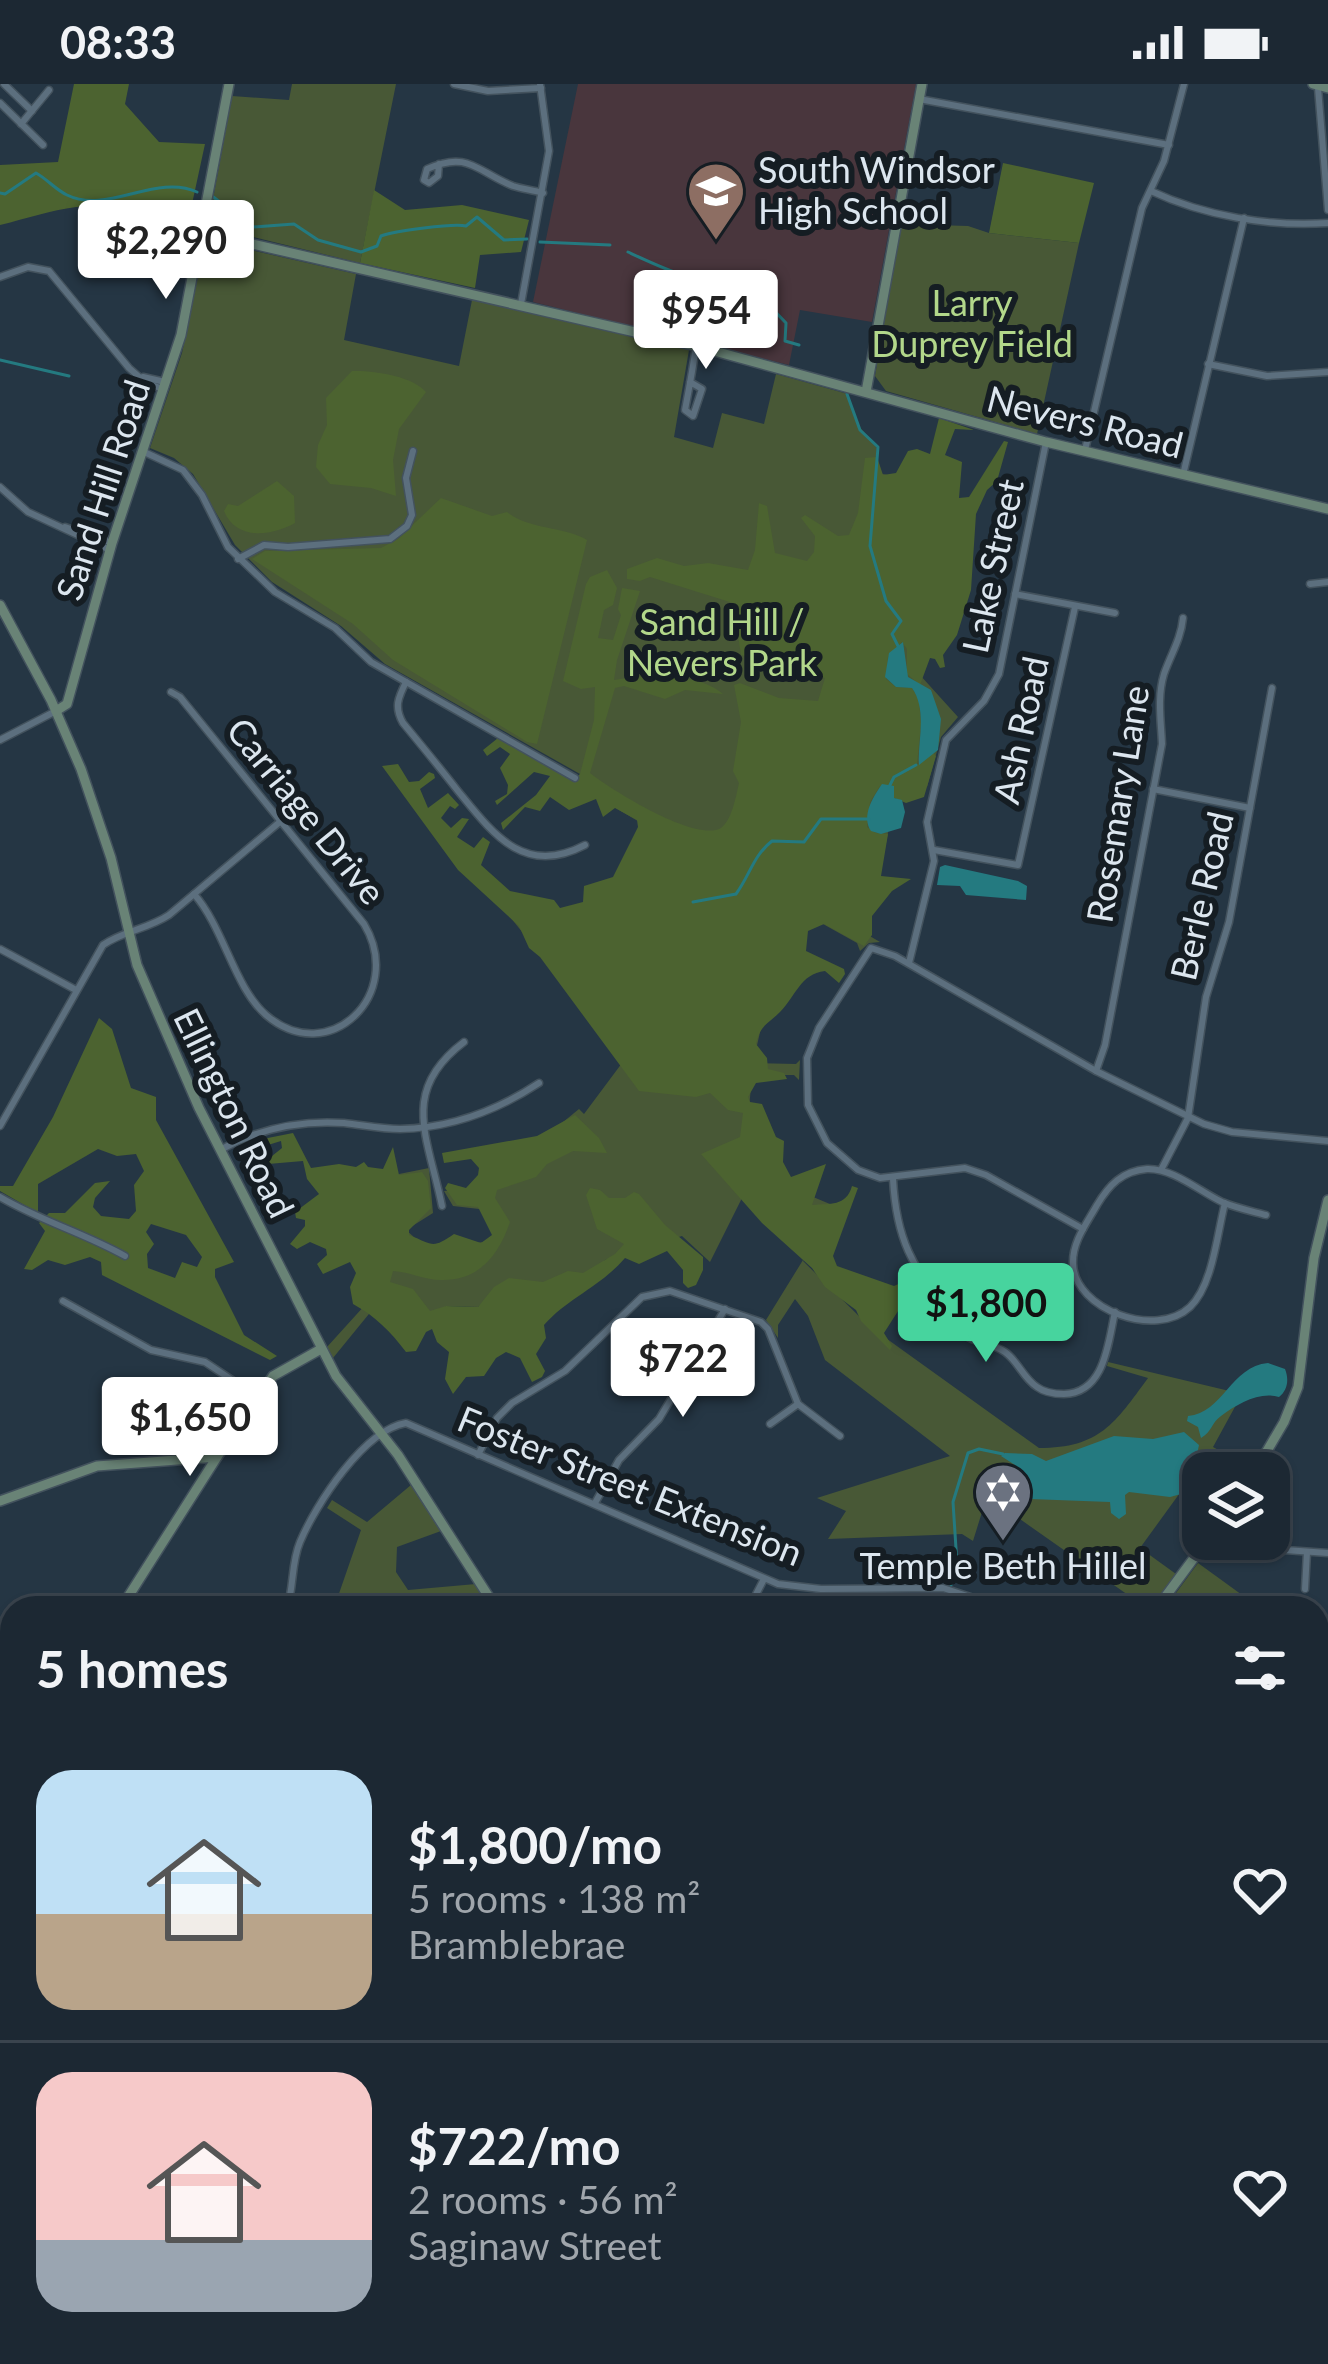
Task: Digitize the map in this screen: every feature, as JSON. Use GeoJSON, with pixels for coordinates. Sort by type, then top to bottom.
{"type":"FeatureCollection","features":[{"type":"Feature","properties":{"kind":"street"},"geometry":{"type":"LineString","coordinates":[[4,84],[32,111]]}},
{"type":"Feature","properties":{"kind":"street","name":"Sand Hill Road"},"geometry":{"type":"LineString","coordinates":[[56,711],[67,700],[190,299],[229,84]]}},
{"type":"Feature","properties":{"kind":"street"},"geometry":{"type":"LineString","coordinates":[[454,84],[488,91],[540,86],[549,136],[543,193],[520,304]]}},
{"type":"Feature","properties":{"kind":"street"},"geometry":{"type":"LineString","coordinates":[[866,392],[922,84]]}},
{"type":"Feature","properties":{"kind":"street"},"geometry":{"type":"LineString","coordinates":[[1084,452],[1142,208],[1169,145],[1184,84]]}},
{"type":"Feature","properties":{"kind":"street"},"geometry":{"type":"LineString","coordinates":[[1328,88],[1316,84],[1328,209]]}},
{"type":"Feature","properties":{"kind":"street"},"geometry":{"type":"LineString","coordinates":[[21,124],[49,90]]}},
{"type":"Feature","properties":{"kind":"street"},"geometry":{"type":"LineString","coordinates":[[919,99],[1169,145]]}},
{"type":"Feature","properties":{"kind":"street"},"geometry":{"type":"LineString","coordinates":[[0,103],[43,145]]}},
{"type":"Feature","properties":{"kind":"street"},"geometry":{"type":"LineString","coordinates":[[0,121],[7,112]]}},
{"type":"Feature","properties":{"kind":"street"},"geometry":{"type":"LineString","coordinates":[[439,164],[479,165],[515,187],[543,193]]}},
{"type":"Feature","properties":{"kind":"street"},"geometry":{"type":"LineString","coordinates":[[1150,191],[1285,226],[1328,224]]}},
{"type":"Feature","properties":{"kind":"street"},"geometry":{"type":"LineString","coordinates":[[1183,476],[1244,218]]}},
{"type":"Feature","properties":{"kind":"street","name":"Nevers Road"},"geometry":{"type":"LineString","coordinates":[[200,232],[696,346],[1084,452],[1328,509]]}},
{"type":"Feature","properties":{"kind":"street"},"geometry":{"type":"LineString","coordinates":[[0,277],[28,267],[49,271],[130,368],[164,386]]}},
{"type":"Feature","properties":{"kind":"street"},"geometry":{"type":"LineString","coordinates":[[690,382],[702,389],[694,416],[685,412],[690,382],[696,346]]}},
{"type":"Feature","properties":{"kind":"street"},"geometry":{"type":"LineString","coordinates":[[1208,364],[1267,376],[1328,372]]}},
{"type":"Feature","properties":{"kind":"street","name":"Lake Street"},"geometry":{"type":"LineString","coordinates":[[909,964],[933,850],[927,822],[946,740],[992,689],[999,674],[1046,442]]}},
{"type":"Feature","properties":{"kind":"street"},"geometry":{"type":"LineString","coordinates":[[142,451],[182,470],[202,495],[238,559],[274,592],[335,628],[371,662],[574,778]]}},
{"type":"Feature","properties":{"kind":"street"},"geometry":{"type":"LineString","coordinates":[[238,559],[265,545],[288,548],[390,539],[407,526],[412,515],[406,478],[413,451]]}},
{"type":"Feature","properties":{"kind":"street"},"geometry":{"type":"LineString","coordinates":[[0,487],[15,505],[111,547]]}},
{"type":"Feature","properties":{"kind":"street"},"geometry":{"type":"LineString","coordinates":[[1310,584],[1328,582]]}},
{"type":"Feature","properties":{"kind":"street"},"geometry":{"type":"LineString","coordinates":[[1015,593],[1114,613]]}},
{"type":"Feature","properties":{"kind":"street","name":"Ellington Road"},"geometry":{"type":"LineString","coordinates":[[0,605],[56,711],[96,811],[148,994],[220,1150],[336,1376],[381,1433],[488,1596]]}},
{"type":"Feature","properties":{"kind":"street","name":"Ash Road"},"geometry":{"type":"LineString","coordinates":[[933,850],[1018,865],[1075,607]]}},
{"type":"Feature","properties":{"kind":"street","name":"Rosemary Lane"},"geometry":{"type":"LineString","coordinates":[[1096,1071],[1105,1046],[1162,744],[1163,676],[1183,618]]}},
{"type":"Feature","properties":{"kind":"street"},"geometry":{"type":"LineString","coordinates":[[406,682],[397,712],[403,723],[497,837],[528,854],[545,856],[585,845]]}},
{"type":"Feature","properties":{"kind":"street","name":"Berle Road"},"geometry":{"type":"LineString","coordinates":[[1161,1170],[1188,1118],[1206,997],[1228,922],[1273,688]]}},
{"type":"Feature","properties":{"kind":"street","name":"Carriage Drive"},"geometry":{"type":"LineString","coordinates":[[171,692],[374,940],[379,961],[368,1003],[355,1017],[324,1032],[303,1033],[282,1026],[263,1012],[216,923],[194,894]]}},
{"type":"Feature","properties":{"kind":"street"},"geometry":{"type":"LineString","coordinates":[[0,740],[56,711]]}},
{"type":"Feature","properties":{"kind":"street"},"geometry":{"type":"LineString","coordinates":[[1153,789],[1250,808]]}},
{"type":"Feature","properties":{"kind":"street"},"geometry":{"type":"LineString","coordinates":[[0,1126],[104,945],[151,927],[281,821]]}},
{"type":"Feature","properties":{"kind":"street"},"geometry":{"type":"LineString","coordinates":[[1083,1229],[965,1168],[892,1179],[858,1170],[836,1154],[812,1118],[805,1088],[812,1042],[871,948],[909,964],[1188,1118],[1232,1132],[1328,1141]]}},
{"type":"Feature","properties":{"kind":"street"},"geometry":{"type":"LineString","coordinates":[[0,949],[77,990]]}},
{"type":"Feature","properties":{"kind":"street"},"geometry":{"type":"LineString","coordinates":[[442,1205],[422,1105],[432,1071],[464,1042]]}},
{"type":"Feature","properties":{"kind":"street"},"geometry":{"type":"LineString","coordinates":[[220,1150],[263,1129],[317,1123],[390,1129],[425,1126],[487,1112],[539,1083]]}},
{"type":"Feature","properties":{"kind":"street"},"geometry":{"type":"LineString","coordinates":[[1226,1203],[1202,1291],[1179,1315],[1148,1320],[1097,1305],[1082,1293],[1072,1261],[1083,1229],[1114,1181],[1129,1172],[1161,1170],[1226,1203],[1266,1215]]}},
{"type":"Feature","properties":{"kind":"street"},"geometry":{"type":"LineString","coordinates":[[892,1179],[902,1244],[950,1315],[968,1339],[1007,1353],[1042,1391],[1071,1394],[1092,1382],[1102,1365],[1115,1312]]}},
{"type":"Feature","properties":{"kind":"street"},"geometry":{"type":"LineString","coordinates":[[0,1197],[125,1256]]}},
{"type":"Feature","properties":{"kind":"street"},"geometry":{"type":"LineString","coordinates":[[1266,1452],[1298,1387],[1310,1280],[1328,1200]]}},
{"type":"Feature","properties":{"kind":"street"},"geometry":{"type":"LineString","coordinates":[[478,1455],[497,1418],[512,1403],[565,1371],[642,1297],[670,1291],[761,1322],[798,1404],[840,1436]]}},
{"type":"Feature","properties":{"kind":"street"},"geometry":{"type":"LineString","coordinates":[[63,1301],[152,1350],[205,1362],[256,1396]]}},
{"type":"Feature","properties":{"kind":"street"},"geometry":{"type":"LineString","coordinates":[[595,1503],[619,1460],[659,1419],[725,1309]]}},
{"type":"Feature","properties":{"kind":"street"},"geometry":{"type":"LineString","coordinates":[[129,1596],[256,1396],[282,1367],[321,1349]]}},
{"type":"Feature","properties":{"kind":"street"},"geometry":{"type":"LineString","coordinates":[[770,1424],[798,1404]]}},
{"type":"Feature","properties":{"kind":"street","name":"Foster Street Extension"},"geometry":{"type":"LineString","coordinates":[[381,1433],[398,1424],[415,1424],[791,1588],[943,1588],[967,1596]]}},
{"type":"Feature","properties":{"kind":"street"},"geometry":{"type":"LineString","coordinates":[[289,1596],[298,1544],[349,1465],[381,1433]]}},
{"type":"Feature","properties":{"kind":"street"},"geometry":{"type":"LineString","coordinates":[[0,1501],[97,1466],[217,1457]]}},
{"type":"Feature","properties":{"kind":"street"},"geometry":{"type":"LineString","coordinates":[[1290,1551],[1328,1552]]}},
{"type":"Feature","properties":{"kind":"street"},"geometry":{"type":"LineString","coordinates":[[1305,1589],[1306,1552]]}},
{"type":"Feature","properties":{"kind":"street"},"geometry":{"type":"LineString","coordinates":[[1165,1596],[1192,1560]]}},
{"type":"Feature","properties":{"kind":"street"},"geometry":{"type":"LineString","coordinates":[[755,1596],[764,1580]]}},
{"type":"Feature","properties":{"kind":"shaded area"},"geometry":{"type":"Polygon","coordinates":[[[74,84],[129,84],[125,104],[159,142],[205,144],[192,204],[164,209],[76,207],[0,225],[0,165],[58,162],[74,84]]]}},
{"type":"Feature","properties":{"kind":"shaded area","name":"South Windsor High School"},"geometry":{"type":"Polygon","coordinates":[[[578,84],[916,84],[872,322],[800,310],[789,365],[533,302],[578,84]]]}},
{"type":"Feature","properties":{"kind":"shaded area"},"geometry":{"type":"Polygon","coordinates":[[[1003,163],[1094,183],[1079,243],[989,233],[1003,163]]]}},
{"type":"Feature","properties":{"kind":"shaded area"},"geometry":{"type":"Polygon","coordinates":[[[374,190],[405,210],[462,205],[529,220],[521,252],[480,255],[475,288],[360,263],[374,190]]]}},
{"type":"Feature","properties":{"kind":"shaded area"},"geometry":{"type":"Polygon","coordinates":[[[352,371],[402,378],[426,392],[399,429],[393,460],[396,496],[330,484],[316,467],[318,445],[327,425],[326,398],[352,371]]]}},
{"type":"Feature","properties":{"kind":"shaded area"},"geometry":{"type":"Polygon","coordinates":[[[939,418],[974,430],[955,429],[945,455],[962,462],[959,498],[969,497],[1004,441],[1008,442],[997,481],[987,490],[976,514],[971,590],[957,635],[943,655],[945,667],[930,658],[920,685],[907,674],[907,649],[902,642],[888,657],[886,679],[896,687],[912,688],[919,700],[917,765],[933,753],[936,756],[924,797],[906,803],[894,798],[894,787],[880,786],[870,802],[867,827],[888,834],[881,876],[911,879],[892,891],[872,916],[872,935],[864,946],[824,924],[808,931],[806,951],[844,969],[845,974],[839,983],[825,971],[810,976],[762,1029],[756,1044],[767,1058],[768,1069],[784,1073],[787,1079],[756,1083],[748,1097],[762,1104],[776,1137],[784,1141],[783,1162],[791,1177],[826,1164],[812,1205],[837,1203],[852,1186],[858,1188],[833,1256],[837,1266],[894,1286],[912,1278],[919,1288],[907,1297],[884,1333],[890,1350],[856,1310],[825,1287],[812,1268],[762,1223],[701,1154],[740,1137],[743,1113],[728,1110],[710,1093],[696,1097],[639,1091],[529,948],[519,926],[458,870],[382,766],[398,764],[409,782],[434,774],[420,789],[428,808],[448,793],[459,805],[450,806],[441,818],[451,828],[462,818],[469,819],[457,837],[474,848],[483,837],[490,842],[481,865],[510,891],[554,900],[560,908],[583,902],[584,886],[613,877],[638,827],[637,820],[615,808],[603,817],[596,799],[569,810],[550,797],[540,811],[525,807],[503,830],[501,823],[536,795],[550,776],[534,772],[497,805],[495,801],[507,794],[500,768],[510,754],[500,747],[487,756],[483,750],[498,738],[577,777],[580,774],[594,720],[595,687],[581,689],[563,681],[586,584],[590,577],[607,570],[617,588],[613,605],[604,610],[598,638],[613,640],[621,615],[622,588],[640,591],[614,680],[686,678],[723,694],[685,690],[665,699],[624,686],[615,688],[590,773],[674,821],[709,831],[721,828],[731,814],[739,783],[733,771],[741,722],[734,685],[779,698],[818,701],[825,678],[741,655],[733,603],[650,577],[627,579],[627,569],[657,558],[684,566],[708,563],[748,570],[755,550],[759,503],[767,506],[775,553],[807,561],[814,552],[815,536],[801,518],[805,515],[838,536],[849,535],[858,513],[865,458],[877,457],[883,475],[896,473],[908,451],[930,454],[939,418]]]}},
{"type":"Feature","properties":{"kind":"shaded area"},"geometry":{"type":"Polygon","coordinates":[[[277,481],[294,496],[295,523],[255,533],[230,521],[224,511],[228,504],[238,506],[277,481]]]}},
{"type":"Feature","properties":{"kind":"shaded area"},"geometry":{"type":"Polygon","coordinates":[[[441,498],[492,516],[507,512],[587,540],[537,744],[393,660],[353,624],[252,559],[265,551],[381,548],[398,539],[441,498]]]}},
{"type":"Feature","properties":{"kind":"shaded area"},"geometry":{"type":"Polygon","coordinates":[[[903,642],[908,677],[931,690],[941,719],[938,750],[919,765],[917,697],[912,688],[896,687],[885,677],[889,653],[903,642]]]}},
{"type":"Feature","properties":{"kind":"shaded area"},"geometry":{"type":"Polygon","coordinates":[[[882,784],[894,786],[894,798],[902,800],[905,812],[901,828],[881,834],[871,831],[867,819],[882,784]]]}},
{"type":"Feature","properties":{"kind":"shaded area"},"geometry":{"type":"Polygon","coordinates":[[[940,867],[1018,881],[1027,886],[1026,900],[966,895],[960,886],[937,885],[940,867]]]}},
{"type":"Feature","properties":{"kind":"shaded area"},"geometry":{"type":"Polygon","coordinates":[[[99,1018],[112,1029],[131,1088],[156,1097],[156,1120],[234,1262],[215,1269],[215,1277],[244,1335],[277,1356],[270,1360],[102,1275],[101,1262],[90,1257],[65,1265],[48,1260],[32,1270],[24,1269],[45,1231],[39,1223],[49,1213],[65,1213],[95,1183],[110,1181],[95,1198],[93,1207],[101,1216],[129,1219],[136,1211],[134,1185],[144,1171],[136,1154],[117,1156],[98,1149],[38,1184],[38,1213],[0,1191],[0,1186],[13,1186],[53,1117],[99,1018]],[[151,1224],[146,1232],[154,1244],[147,1254],[148,1268],[175,1278],[182,1262],[197,1267],[202,1257],[186,1235],[151,1224]]]}},
{"type":"Feature","properties":{"kind":"shaded area"},"geometry":{"type":"Polygon","coordinates":[[[575,1115],[607,1153],[573,1151],[547,1164],[536,1177],[497,1190],[495,1198],[510,1222],[486,1263],[455,1279],[393,1271],[390,1282],[413,1289],[430,1311],[446,1306],[478,1307],[494,1287],[509,1278],[543,1282],[568,1271],[583,1273],[624,1244],[597,1229],[586,1195],[590,1188],[609,1198],[639,1194],[665,1225],[703,1257],[703,1270],[696,1285],[688,1288],[683,1270],[667,1251],[639,1264],[625,1258],[544,1325],[546,1338],[536,1354],[545,1371],[542,1377],[532,1382],[520,1358],[506,1352],[484,1376],[466,1377],[453,1394],[445,1379],[449,1352],[437,1342],[432,1329],[416,1351],[406,1352],[382,1325],[353,1304],[350,1287],[356,1273],[350,1262],[323,1274],[317,1264],[327,1255],[326,1249],[310,1242],[297,1249],[290,1244],[305,1226],[295,1212],[319,1194],[307,1179],[303,1161],[268,1164],[282,1148],[281,1141],[235,1155],[242,1143],[293,1133],[311,1168],[356,1167],[364,1162],[383,1169],[393,1147],[399,1175],[422,1172],[428,1181],[431,1208],[409,1235],[433,1244],[454,1234],[481,1243],[492,1235],[478,1207],[457,1205],[445,1188],[448,1183],[466,1188],[479,1168],[471,1159],[444,1163],[442,1153],[537,1136],[575,1115]]]}},
{"type":"Feature","properties":{"kind":"shaded area"},"geometry":{"type":"Polygon","coordinates":[[[1268,1363],[1285,1369],[1287,1384],[1282,1394],[1241,1403],[1201,1438],[1188,1416],[1210,1407],[1245,1372],[1268,1363]]]}},
{"type":"Feature","properties":{"kind":"shaded area"},"geometry":{"type":"Polygon","coordinates":[[[1184,1432],[1199,1445],[1198,1452],[1182,1452],[1182,1494],[1170,1497],[1129,1492],[1126,1514],[1119,1519],[1111,1513],[1110,1502],[1030,1499],[1015,1465],[1001,1456],[1032,1454],[1046,1461],[1114,1436],[1153,1439],[1184,1432]]]}},
{"type":"Feature","properties":{"kind":"green space"},"geometry":{"type":"Polygon","coordinates":[[[292,84],[396,84],[360,263],[208,226],[232,96],[289,100],[292,84]]]}},
{"type":"Feature","properties":{"kind":"green space","name":"Larry Duprey Field"},"geometry":{"type":"Polygon","coordinates":[[[901,224],[968,226],[989,233],[1079,243],[1037,434],[886,391],[875,376],[901,224]]]}},
{"type":"Feature","properties":{"kind":"green space","name":"Sand Hill / Nevers Park"},"geometry":{"type":"Polygon","coordinates":[[[211,241],[356,274],[344,340],[459,366],[472,300],[689,350],[674,437],[713,448],[722,413],[764,424],[776,374],[848,394],[858,425],[877,448],[874,472],[901,478],[920,675],[958,717],[941,737],[927,787],[897,787],[868,935],[880,942],[869,943],[860,951],[857,943],[789,905],[753,1063],[796,1064],[800,1060],[799,1080],[794,1075],[752,1075],[741,1200],[710,1262],[682,1236],[605,1260],[555,1310],[509,1279],[478,1307],[446,1306],[418,1339],[373,1309],[333,1358],[327,1347],[375,1294],[389,1176],[429,1168],[433,1213],[406,1230],[432,1253],[496,1239],[488,1210],[453,1206],[444,1191],[486,1188],[502,1156],[557,1127],[579,1109],[584,1114],[625,1059],[497,901],[586,949],[653,830],[575,784],[580,774],[385,664],[341,626],[272,582],[235,545],[193,474],[174,458],[150,448],[182,353],[204,247],[211,241]]]}},
{"type":"Feature","properties":{"kind":"green space"},"geometry":{"type":"Polygon","coordinates":[[[787,1186],[837,1207],[803,1261],[869,1326],[1039,1448],[1092,1438],[1115,1420],[1148,1378],[1107,1366],[1108,1362],[1242,1394],[1213,1447],[1222,1452],[1182,1452],[1182,1490],[1140,1548],[1176,1574],[1159,1596],[1129,1596],[987,1496],[973,1541],[962,1534],[828,1539],[846,1511],[817,1498],[950,1456],[825,1360],[808,1316],[795,1299],[778,1325],[778,1338],[766,1320],[803,1260],[787,1186]]]}},
{"type":"Feature","properties":{"kind":"green space"},"geometry":{"type":"Polygon","coordinates":[[[411,1485],[441,1531],[397,1547],[396,1572],[408,1590],[476,1584],[482,1594],[338,1596],[361,1530],[327,1508],[332,1500],[367,1522],[411,1485]]]}},
{"type":"Feature","properties":{"kind":"green space"},"geometry":{"type":"Polygon","coordinates":[[[1198,1563],[1243,1596],[1174,1596],[1198,1563]]]}},
{"type":"Feature","properties":{"kind":"waterway"},"geometry":{"type":"LineString","coordinates":[[0,193],[36,173],[82,200],[165,187],[197,192]]}},
{"type":"Feature","properties":{"kind":"waterway"},"geometry":{"type":"LineString","coordinates":[[212,196],[253,227],[294,224],[318,240],[361,252],[377,246],[381,236],[466,226],[477,217],[504,240],[527,239]]}},
{"type":"Feature","properties":{"kind":"waterway"},"geometry":{"type":"LineString","coordinates":[[540,242],[610,245]]}},
{"type":"Feature","properties":{"kind":"waterway"},"geometry":{"type":"LineString","coordinates":[[628,252],[684,275],[719,278],[743,287],[786,323],[785,341],[799,345]]}},
{"type":"Feature","properties":{"kind":"waterway"},"geometry":{"type":"LineString","coordinates":[[0,360],[69,376]]}},
{"type":"Feature","properties":{"kind":"waterway"},"geometry":{"type":"LineString","coordinates":[[847,394],[860,430],[878,447],[870,546],[886,601],[901,621],[892,634],[898,646]]}},
{"type":"Feature","properties":{"kind":"waterway"},"geometry":{"type":"LineString","coordinates":[[889,787],[894,777],[916,765]]}},
{"type":"Feature","properties":{"kind":"waterway"},"geometry":{"type":"LineString","coordinates":[[693,902],[736,894],[772,841],[804,842],[821,819],[869,819]]}},
{"type":"Feature","properties":{"kind":"waterway"},"geometry":{"type":"LineString","coordinates":[[951,1585],[957,1564],[953,1502],[968,1453],[979,1449],[1003,1454]]}},
{"type":"Feature","properties":{"kind":"place","name":"South Windsor High School"},"geometry":{"type":"Point","coordinates":[716,242]}},
{"type":"Feature","properties":{"kind":"place","name":"Temple Beth Hillel"},"geometry":{"type":"Point","coordinates":[1003,1543]}}]}
